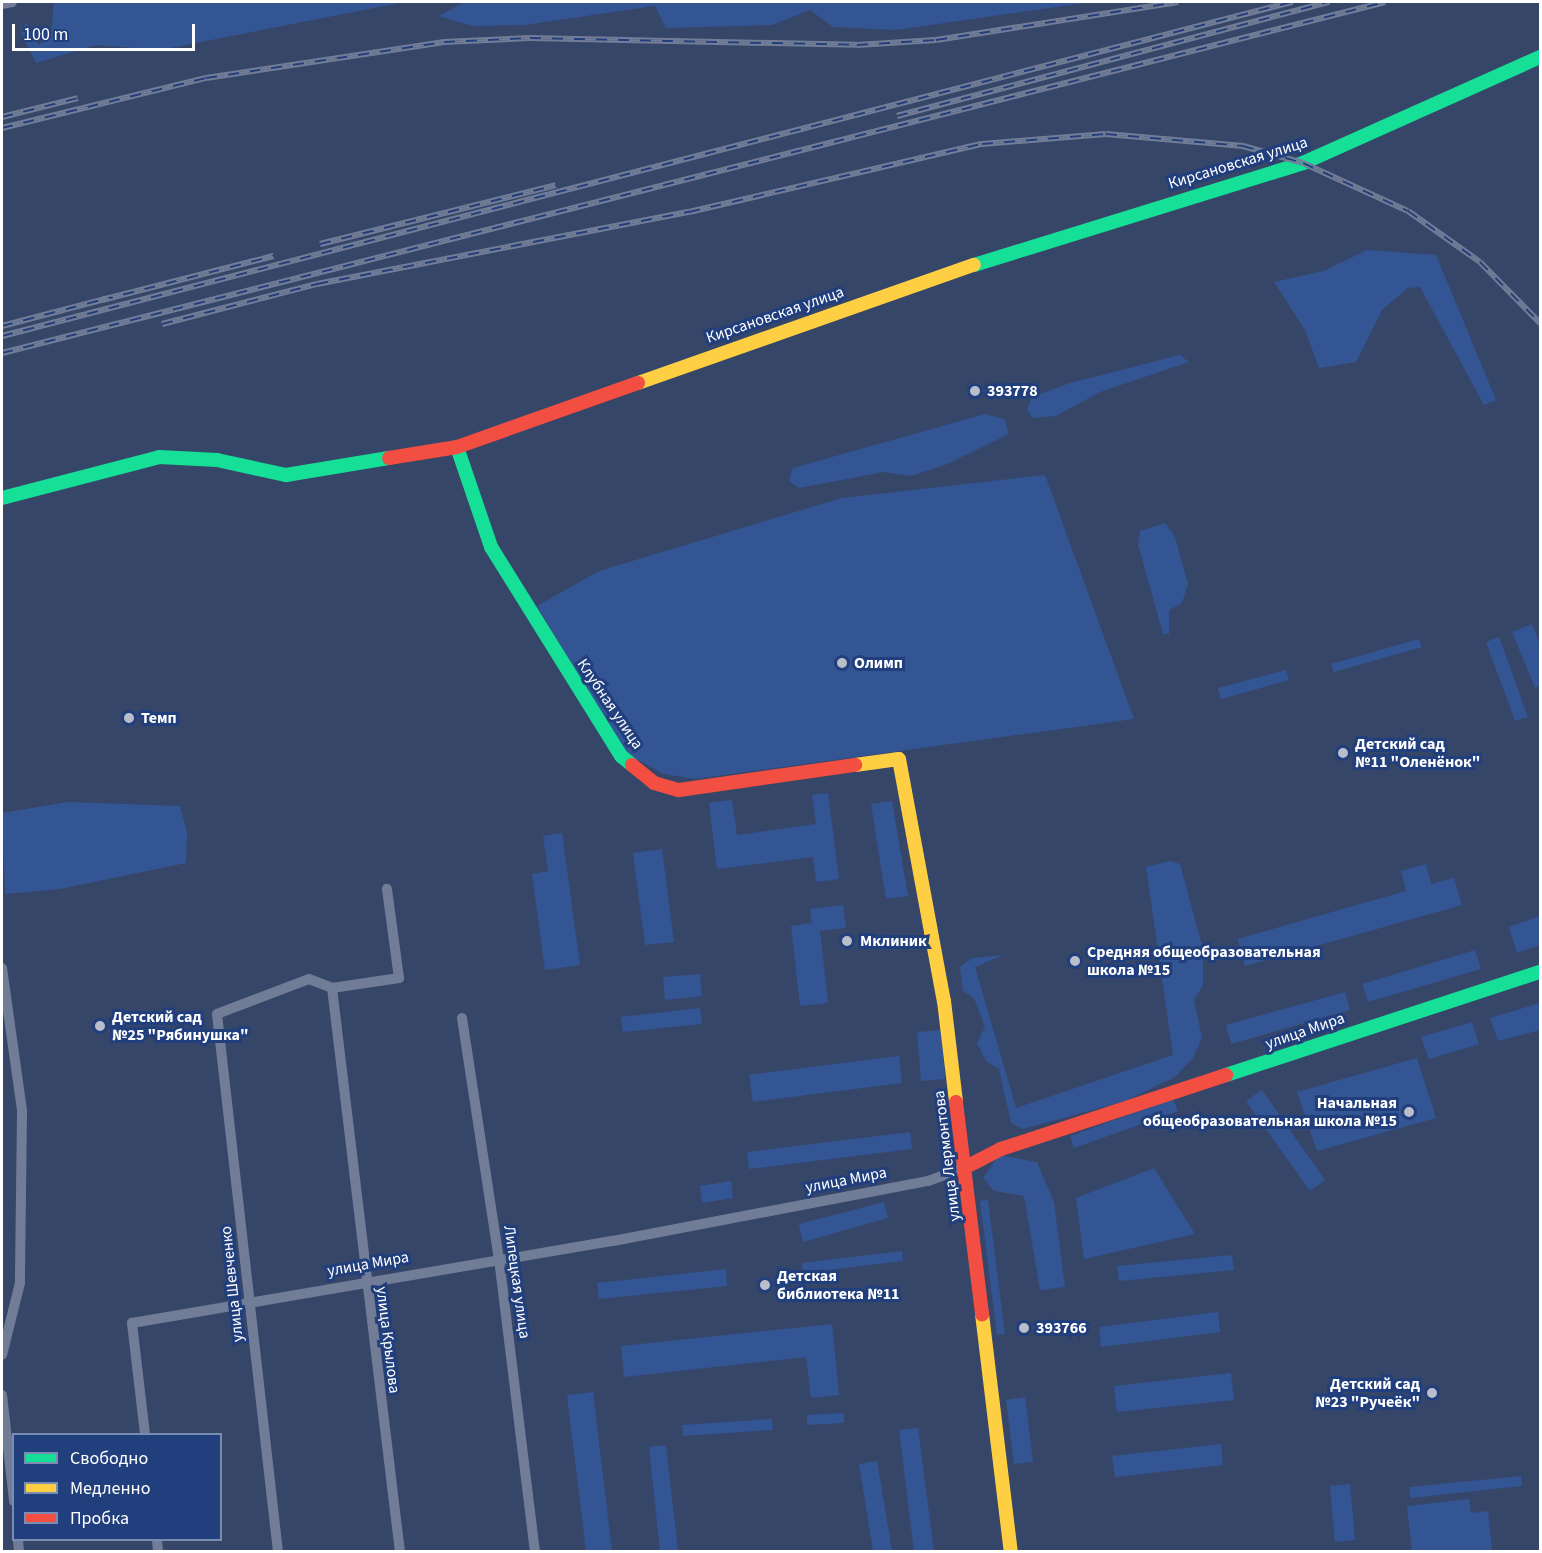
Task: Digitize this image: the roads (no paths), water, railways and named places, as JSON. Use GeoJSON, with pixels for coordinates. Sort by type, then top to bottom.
{"type":"FeatureCollection","features":[{"type":"Feature","properties":{"kind":"street"},"geometry":{"type":"LineString","coordinates":[[2,4],[12,2]]}},
{"type":"Feature","properties":{"kind":"street","name":"Кирсановская улица"},"geometry":{"type":"LineString","coordinates":[[2,498],[159,457],[217,460],[286,475],[457,447],[1000,256],[1303,163],[1540,57]]}},
{"type":"Feature","properties":{"kind":"street","name":"Клубная улица"},"geometry":{"type":"LineString","coordinates":[[457,447],[491,547],[621,756],[654,783],[679,789],[899,759]]}},
{"type":"Feature","properties":{"kind":"street","name":"улица Лермонтова"},"geometry":{"type":"LineString","coordinates":[[899,759],[944,1001],[1011,1551]]}},
{"type":"Feature","properties":{"kind":"street"},"geometry":{"type":"LineString","coordinates":[[332,988],[399,978],[387,889]]}},
{"type":"Feature","properties":{"kind":"street"},"geometry":{"type":"LineString","coordinates":[[2,968],[22,1111],[20,1283],[4,1339],[2,1355]]}},
{"type":"Feature","properties":{"kind":"street","name":"улица Мира"},"geometry":{"type":"LineString","coordinates":[[145,1433],[132,1323],[928,1181],[964,1168],[1001,1149],[1540,972]]}},
{"type":"Feature","properties":{"kind":"street","name":"улица Шевченко"},"geometry":{"type":"LineString","coordinates":[[278,1551],[217,1014],[309,979],[332,988]]}},
{"type":"Feature","properties":{"kind":"street","name":"улица Крылова"},"geometry":{"type":"LineString","coordinates":[[332,988],[365,1280],[400,1551]]}},
{"type":"Feature","properties":{"kind":"street","name":"Липецкая улица"},"geometry":{"type":"LineString","coordinates":[[462,1018],[499,1259],[535,1551]]}},
{"type":"Feature","properties":{"kind":"street"},"geometry":{"type":"LineString","coordinates":[[2,1395],[12,1483]]}},
{"type":"Feature","properties":{"kind":"railway"},"geometry":{"type":"LineString","coordinates":[[2,128],[206,78],[444,42],[530,38],[857,45],[936,40],[1178,2]]}},
{"type":"Feature","properties":{"kind":"railway"},"geometry":{"type":"LineString","coordinates":[[2,336],[1292,2]]}},
{"type":"Feature","properties":{"kind":"railway"},"geometry":{"type":"LineString","coordinates":[[897,116],[1329,2]]}},
{"type":"Feature","properties":{"kind":"railway"},"geometry":{"type":"LineString","coordinates":[[2,353],[1385,2]]}},
{"type":"Feature","properties":{"kind":"railway"},"geometry":{"type":"LineString","coordinates":[[2,117],[78,98]]}},
{"type":"Feature","properties":{"kind":"railway"},"geometry":{"type":"LineString","coordinates":[[162,324],[317,284],[689,212],[982,144],[1106,134],[1243,146],[1303,163],[1408,211],[1480,262],[1540,323]]}},
{"type":"Feature","properties":{"kind":"railway"},"geometry":{"type":"LineString","coordinates":[[320,244],[556,185]]}},
{"type":"Feature","properties":{"kind":"railway"},"geometry":{"type":"LineString","coordinates":[[102,300],[273,256]]}},
{"type":"Feature","properties":{"kind":"railway"},"geometry":{"type":"LineString","coordinates":[[2,326],[109,298]]}},
{"type":"Feature","properties":{"kind":"place","name":"393778"},"geometry":{"type":"Point","coordinates":[975,391]}},
{"type":"Feature","properties":{"kind":"place","name":"Олимп"},"geometry":{"type":"Point","coordinates":[842,663]}},
{"type":"Feature","properties":{"kind":"place","name":"Темп"},"geometry":{"type":"Point","coordinates":[129,718]}},
{"type":"Feature","properties":{"kind":"place","name":"Детский сад №11 \"Оленёнок\""},"geometry":{"type":"Point","coordinates":[1343,753]}},
{"type":"Feature","properties":{"kind":"place","name":"Мклиник"},"geometry":{"type":"Point","coordinates":[847,941]}},
{"type":"Feature","properties":{"kind":"place","name":"Средняя общеобразовательная школа №15"},"geometry":{"type":"Point","coordinates":[1075,961]}},
{"type":"Feature","properties":{"kind":"place","name":"Детский сад №25 \"Рябинушка\""},"geometry":{"type":"Point","coordinates":[100,1026]}},
{"type":"Feature","properties":{"kind":"place","name":"Начальная общеобразовательная школа №15"},"geometry":{"type":"Point","coordinates":[1409,1112]}},
{"type":"Feature","properties":{"kind":"place","name":"Детская библиотека №11"},"geometry":{"type":"Point","coordinates":[765,1285]}},
{"type":"Feature","properties":{"kind":"place","name":"393766"},"geometry":{"type":"Point","coordinates":[1024,1328]}},
{"type":"Feature","properties":{"kind":"place","name":"Детский сад №23 \"Ручеёк\""},"geometry":{"type":"Point","coordinates":[1432,1393]}}]}
